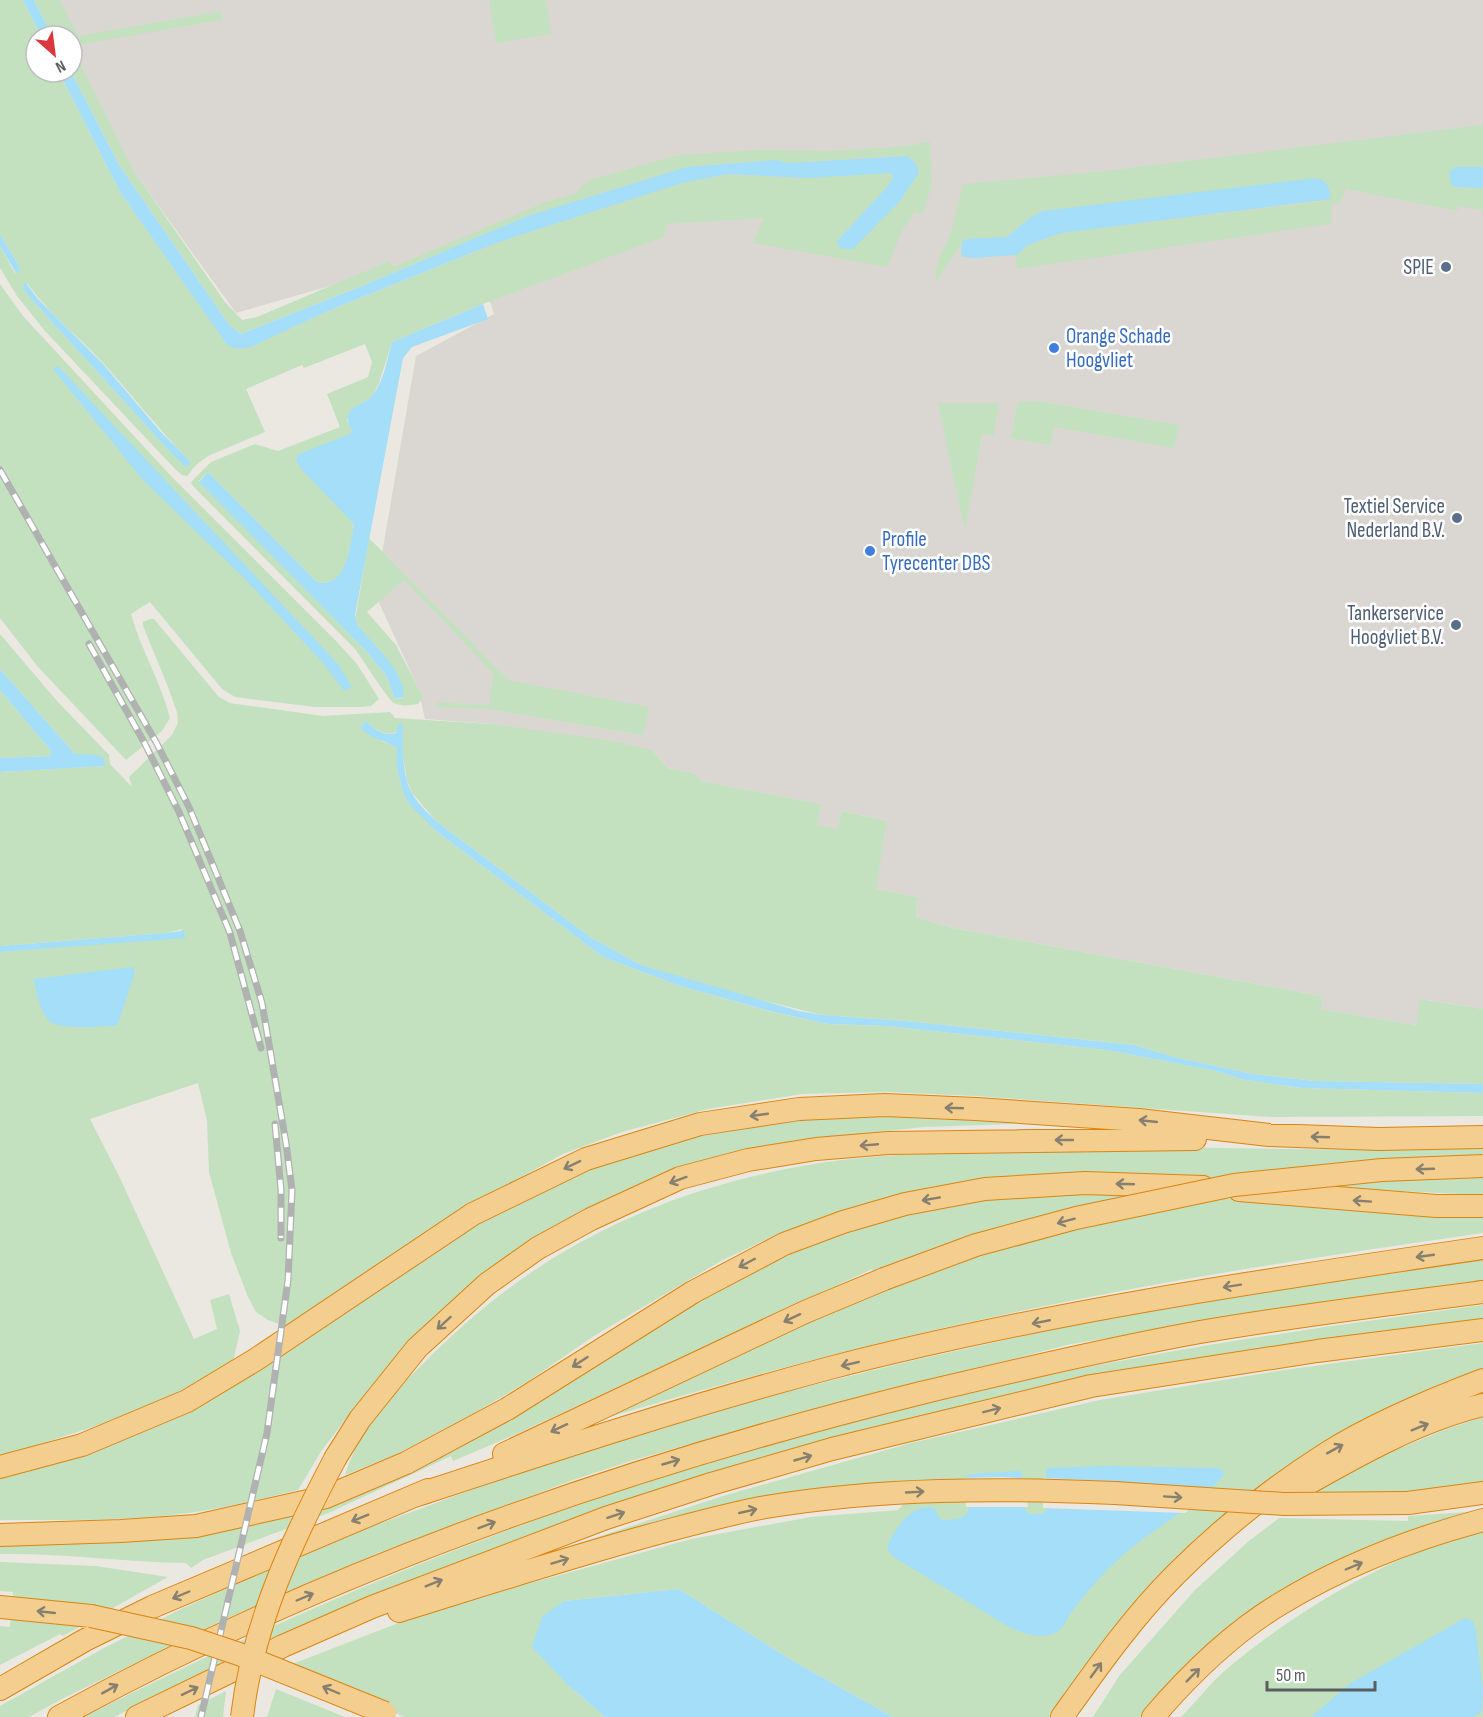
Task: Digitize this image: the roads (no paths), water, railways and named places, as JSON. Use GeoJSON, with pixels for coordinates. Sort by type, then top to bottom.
{"type":"FeatureCollection","features":[{"type":"Feature","properties":{"kind":"highway"},"geometry":{"type":"LineString","coordinates":[[0,1467],[82,1445],[187,1401],[255,1360],[473,1214],[586,1159],[700,1124],[799,1109],[885,1105],[1127,1119],[1269,1135],[1379,1139],[1483,1137]]}},
{"type":"Feature","properties":{"kind":"highway"},"geometry":{"type":"LineString","coordinates":[[242,1717],[246,1688],[274,1586],[301,1523],[336,1457],[360,1419],[417,1348],[487,1284],[555,1238],[591,1218],[680,1179],[748,1160],[816,1149],[888,1143],[1189,1139],[1269,1135]]}},
{"type":"Feature","properties":{"kind":"highway"},"geometry":{"type":"LineString","coordinates":[[0,1689],[86,1640],[152,1607],[414,1496],[805,1312],[884,1279],[976,1245],[1076,1218],[1234,1185],[1382,1170],[1483,1166]]}},
{"type":"Feature","properties":{"kind":"highway"},"geometry":{"type":"LineString","coordinates":[[0,1535],[196,1526],[326,1497],[406,1463],[507,1409],[693,1292],[784,1244],[843,1222],[906,1204],[985,1189],[1085,1183],[1204,1187],[1436,1206],[1483,1206]]}},
{"type":"Feature","properties":{"kind":"highway"},"geometry":{"type":"LineString","coordinates":[[414,1496],[628,1426],[827,1369],[990,1331],[1197,1292],[1483,1248]]}},
{"type":"Feature","properties":{"kind":"highway"},"geometry":{"type":"LineString","coordinates":[[59,1717],[120,1683],[309,1596],[509,1516],[648,1468],[826,1417],[1008,1372],[1200,1332],[1483,1292]]}},
{"type":"Feature","properties":{"kind":"highway"},"geometry":{"type":"LineString","coordinates":[[137,1717],[283,1646],[383,1603],[606,1518],[711,1484],[832,1449],[1091,1386],[1317,1351],[1483,1330]]}},
{"type":"Feature","properties":{"kind":"highway"},"geometry":{"type":"LineString","coordinates":[[1062,1717],[1112,1647],[1174,1576],[1228,1525],[1328,1453],[1396,1416],[1483,1380]]}},
{"type":"Feature","properties":{"kind":"highway"},"geometry":{"type":"LineString","coordinates":[[1174,1576],[1238,1528],[1301,1487],[1381,1443],[1464,1410],[1483,1405]]}},
{"type":"Feature","properties":{"kind":"highway"},"geometry":{"type":"LineString","coordinates":[[283,1646],[584,1554],[701,1522],[765,1507],[857,1495],[956,1490],[1031,1490],[1284,1504],[1408,1503],[1483,1493]]}},
{"type":"Feature","properties":{"kind":"highway"},"geometry":{"type":"LineString","coordinates":[[1431,1501],[1483,1502]]}},
{"type":"Feature","properties":{"kind":"highway"},"geometry":{"type":"LineString","coordinates":[[1153,1717],[1218,1649],[1279,1605],[1340,1572],[1409,1542],[1483,1520]]}},
{"type":"Feature","properties":{"kind":"highway"},"geometry":{"type":"LineString","coordinates":[[0,1607],[91,1616],[191,1638],[284,1671],[388,1715]]}},
{"type":"Feature","properties":{"kind":"water"},"geometry":{"type":"Polygon","coordinates":[[[23,0],[34,0],[46,24],[35,24],[23,0]]]}},
{"type":"Feature","properties":{"kind":"water"},"geometry":{"type":"Polygon","coordinates":[[[65,84],[77,84],[119,165],[230,326],[241,334],[528,216],[687,167],[776,160],[789,163],[908,156],[916,164],[919,173],[899,202],[853,249],[843,249],[838,246],[837,241],[887,187],[893,178],[892,173],[807,178],[728,174],[682,183],[499,242],[328,311],[251,347],[239,349],[228,346],[120,192],[65,84]]]}},
{"type":"Feature","properties":{"kind":"water"},"geometry":{"type":"Polygon","coordinates":[[[1455,167],[1483,167],[1483,188],[1455,187],[1451,184],[1449,172],[1455,167]]]}},
{"type":"Feature","properties":{"kind":"water"},"geometry":{"type":"Polygon","coordinates":[[[1316,178],[1329,188],[1331,199],[1061,233],[1028,245],[1017,255],[973,258],[963,257],[961,254],[962,242],[966,239],[1007,237],[1031,217],[1043,211],[1316,178]]]}},
{"type":"Feature","properties":{"kind":"water"},"geometry":{"type":"Polygon","coordinates":[[[0,234],[21,270],[16,273],[0,246],[0,234]]]}},
{"type":"Feature","properties":{"kind":"water"},"geometry":{"type":"Polygon","coordinates":[[[24,283],[103,364],[160,431],[189,460],[190,465],[186,467],[171,453],[32,300],[23,288],[24,283]]]}},
{"type":"Feature","properties":{"kind":"water"},"geometry":{"type":"Polygon","coordinates":[[[483,304],[488,319],[412,347],[403,358],[355,615],[357,624],[399,677],[404,697],[395,699],[386,675],[366,651],[199,482],[208,472],[317,582],[335,579],[346,563],[354,524],[302,470],[296,460],[299,454],[350,434],[352,431],[348,421],[349,413],[369,399],[376,390],[385,370],[392,342],[483,304]]]}},
{"type":"Feature","properties":{"kind":"water"},"geometry":{"type":"Polygon","coordinates":[[[58,366],[338,664],[352,687],[344,691],[323,663],[246,580],[143,480],[53,369],[58,366]]]}},
{"type":"Feature","properties":{"kind":"water"},"geometry":{"type":"Polygon","coordinates":[[[0,669],[75,754],[99,755],[104,759],[105,766],[0,772],[0,758],[50,756],[51,751],[0,690],[0,669]]]}},
{"type":"Feature","properties":{"kind":"water"},"geometry":{"type":"Polygon","coordinates":[[[366,721],[387,734],[396,733],[398,725],[403,724],[406,779],[418,802],[436,821],[590,937],[641,965],[799,1011],[822,1015],[906,1021],[1134,1045],[1178,1058],[1253,1074],[1315,1081],[1483,1084],[1483,1093],[1302,1088],[1245,1080],[1216,1071],[1107,1050],[887,1026],[828,1024],[773,1012],[680,986],[603,957],[436,831],[409,804],[403,792],[397,768],[397,749],[365,732],[360,727],[366,721]]]}},
{"type":"Feature","properties":{"kind":"water"},"geometry":{"type":"Polygon","coordinates":[[[183,929],[186,938],[0,952],[0,946],[166,933],[183,929]]]}},
{"type":"Feature","properties":{"kind":"water"},"geometry":{"type":"Polygon","coordinates":[[[133,967],[135,972],[118,1024],[114,1026],[60,1026],[48,1020],[42,1011],[33,979],[133,967]]]}},
{"type":"Feature","properties":{"kind":"water"},"geometry":{"type":"Polygon","coordinates":[[[1105,1466],[1218,1468],[1223,1470],[1224,1475],[1201,1497],[1135,1545],[1102,1575],[1055,1633],[1035,1636],[1009,1627],[892,1556],[887,1547],[905,1518],[918,1509],[934,1508],[941,1520],[953,1519],[966,1514],[969,1503],[966,1476],[970,1474],[1019,1471],[1022,1473],[1025,1510],[1030,1514],[1043,1514],[1046,1510],[1046,1471],[1048,1468],[1105,1466]]]}},
{"type":"Feature","properties":{"kind":"water"},"geometry":{"type":"Polygon","coordinates":[[[679,1589],[793,1661],[893,1717],[605,1717],[568,1685],[532,1647],[542,1617],[564,1601],[679,1589]]]}},
{"type":"Feature","properties":{"kind":"water"},"geometry":{"type":"Polygon","coordinates":[[[1465,1618],[1473,1621],[1476,1631],[1483,1691],[1482,1712],[1473,1717],[1311,1717],[1351,1683],[1465,1618]]]}},
{"type":"Feature","properties":{"kind":"railway"},"geometry":{"type":"LineString","coordinates":[[0,470],[156,742],[189,807],[240,931],[262,1003],[286,1143],[292,1190],[288,1280],[267,1433],[201,1717]]}},
{"type":"Feature","properties":{"kind":"railway"},"geometry":{"type":"LineString","coordinates":[[89,644],[144,742],[179,812],[230,933],[261,1048]]}},
{"type":"Feature","properties":{"kind":"railway"},"geometry":{"type":"LineString","coordinates":[[275,1124],[281,1190],[281,1238]]}},
{"type":"Feature","properties":{"kind":"place","name":"SPIE"},"geometry":{"type":"Point","coordinates":[1446,267]}},
{"type":"Feature","properties":{"kind":"place","name":"Orange Schade Hoogvliet"},"geometry":{"type":"Point","coordinates":[1054,348]}},
{"type":"Feature","properties":{"kind":"place","name":"Textiel Service Nederland B.V."},"geometry":{"type":"Point","coordinates":[1457,518]}},
{"type":"Feature","properties":{"kind":"place","name":"Profile Tyrecenter DBS"},"geometry":{"type":"Point","coordinates":[870,551]}},
{"type":"Feature","properties":{"kind":"place","name":"Tankerservice Hoogvliet B.V."},"geometry":{"type":"Point","coordinates":[1456,625]}}]}
